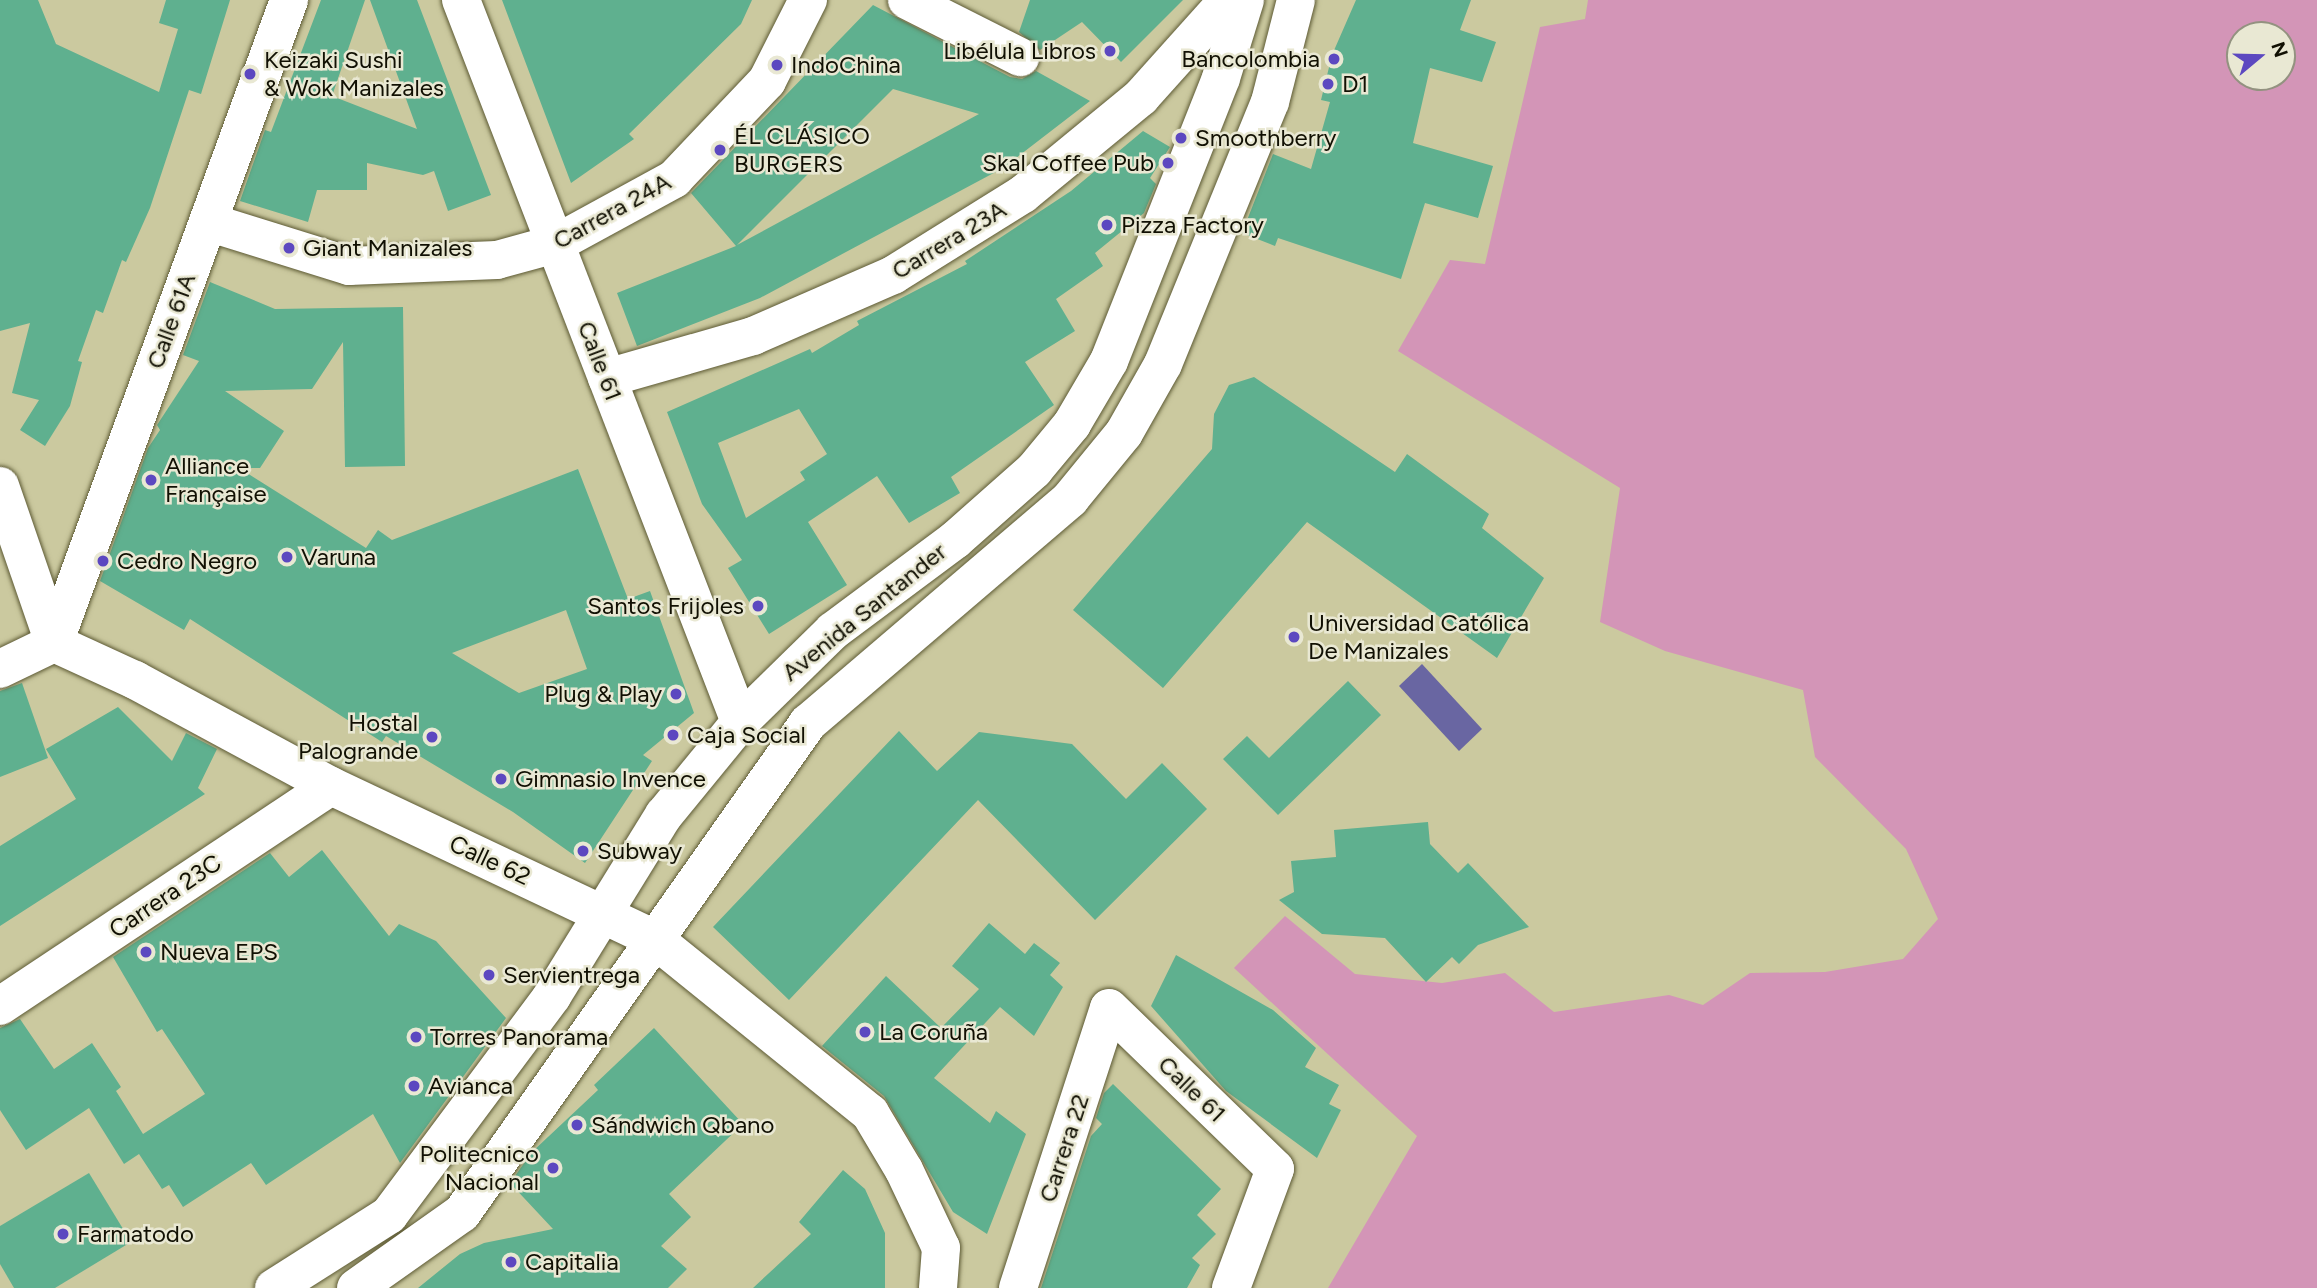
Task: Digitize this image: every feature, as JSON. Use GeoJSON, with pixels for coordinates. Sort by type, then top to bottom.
{"type":"FeatureCollection","features":[{"type":"Feature","properties":{"kind":"street","name":"Calle 61A"},"geometry":{"type":"LineString","coordinates":[[54,643],[289,0]]}},
{"type":"Feature","properties":{"kind":"street","name":"Calle 61"},"geometry":{"type":"LineString","coordinates":[[461,0],[740,722]]}},
{"type":"Feature","properties":{"kind":"street","name":"Carrera 24A"},"geometry":{"type":"LineString","coordinates":[[208,222],[349,266],[497,260],[555,244],[674,179],[767,82],[808,0]]}},
{"type":"Feature","properties":{"kind":"street"},"geometry":{"type":"LineString","coordinates":[[907,0],[1020,57]]}},
{"type":"Feature","properties":{"kind":"street","name":"Carrera 23A"},"geometry":{"type":"LineString","coordinates":[[607,378],[753,336],[893,275],[1034,185],[1140,97],[1228,0]]}},
{"type":"Feature","properties":{"kind":"street","name":"Avenida Santander"},"geometry":{"type":"LineString","coordinates":[[274,1288],[390,1215],[552,996],[664,815],[740,722],[833,631],[955,540],[1034,470],[1072,424],[1109,360],[1221,78],[1245,0]]}},
{"type":"Feature","properties":{"kind":"street","name":"Avenida Santander"},"geometry":{"type":"LineString","coordinates":[[356,1288],[462,1213],[653,938],[808,723],[1070,499],[1124,433],[1163,363],[1270,102],[1297,0]]}},
{"type":"Feature","properties":{"kind":"street"},"geometry":{"type":"LineString","coordinates":[[0,486],[54,643],[0,669]]}},
{"type":"Feature","properties":{"kind":"street","name":"Calle 62"},"geometry":{"type":"LineString","coordinates":[[54,643],[135,680],[331,786],[653,938],[870,1113],[904,1170],[941,1248],[938,1288]]}},
{"type":"Feature","properties":{"kind":"street","name":"Carrera 23C"},"geometry":{"type":"LineString","coordinates":[[0,1006],[331,786]]}},
{"type":"Feature","properties":{"kind":"street","name":"Calle 61"},"geometry":{"type":"LineString","coordinates":[[1109,1008],[1275,1169],[1231,1288]]}},
{"type":"Feature","properties":{"kind":"street","name":"Carrera 22"},"geometry":{"type":"LineString","coordinates":[[1018,1288],[1109,1008]]}},
{"type":"Feature","properties":{"kind":"shaded area"},"geometry":{"type":"Polygon","coordinates":[[[1588,0],[2317,0],[2317,1288],[1328,1288],[1417,1136],[1234,968],[1285,916],[1355,974],[1442,983],[1505,973],[1554,1012],[1669,995],[1703,1005],[1750,973],[1825,972],[1903,959],[1938,919],[1906,849],[1815,757],[1803,690],[1665,651],[1600,622],[1620,488],[1398,351],[1450,260],[1485,264],[1540,27],[1585,19],[1588,0]]]}},
{"type":"Feature","properties":{"kind":"shaded area"},"geometry":{"type":"Polygon","coordinates":[[[1422,664],[1482,729],[1459,751],[1399,686],[1422,664]]]}},
{"type":"Feature","properties":{"kind":"building"},"geometry":{"type":"Polygon","coordinates":[[[0,0],[38,0],[56,44],[159,92],[178,29],[159,23],[166,0],[230,0],[201,94],[189,90],[150,208],[126,262],[122,260],[103,313],[96,310],[78,361],[82,362],[70,406],[45,446],[20,430],[39,400],[12,393],[30,323],[0,331],[0,0]]]}},
{"type":"Feature","properties":{"kind":"building"},"geometry":{"type":"Polygon","coordinates":[[[321,0],[365,0],[332,96],[417,129],[370,0],[417,0],[491,195],[448,211],[434,171],[423,175],[367,163],[367,190],[317,190],[308,222],[240,201],[265,130],[271,132],[321,0]]]}},
{"type":"Feature","properties":{"kind":"building"},"geometry":{"type":"Polygon","coordinates":[[[502,0],[752,0],[741,24],[629,134],[634,139],[571,183],[502,0]]]}},
{"type":"Feature","properties":{"kind":"building"},"geometry":{"type":"Polygon","coordinates":[[[1030,0],[1183,0],[1121,62],[1082,22],[1040,50],[1019,32],[1030,0]]]}},
{"type":"Feature","properties":{"kind":"building"},"geometry":{"type":"Polygon","coordinates":[[[1356,0],[1471,0],[1460,30],[1496,42],[1482,82],[1430,68],[1413,143],[1493,166],[1478,218],[1425,203],[1401,279],[1278,238],[1275,246],[1242,233],[1273,154],[1311,169],[1330,102],[1321,100],[1332,55],[1356,0]]]}},
{"type":"Feature","properties":{"kind":"building"},"geometry":{"type":"Polygon","coordinates":[[[873,5],[1010,77],[1022,79],[1036,71],[1090,101],[1003,168],[760,298],[637,346],[617,293],[736,246],[691,193],[873,5]],[[893,89],[737,245],[979,114],[893,89]]]}},
{"type":"Feature","properties":{"kind":"building"},"geometry":{"type":"Polygon","coordinates":[[[1143,131],[1170,147],[1150,178],[1156,184],[1144,213],[1095,253],[1103,266],[1056,299],[1075,331],[1025,362],[1054,405],[951,477],[960,493],[909,523],[877,476],[808,522],[847,585],[769,634],[728,568],[742,560],[702,504],[667,412],[810,349],[812,353],[859,325],[857,321],[967,264],[965,261],[1071,191],[1143,131]],[[799,409],[718,443],[746,518],[805,480],[800,472],[827,454],[799,409]]]}},
{"type":"Feature","properties":{"kind":"building"},"geometry":{"type":"Polygon","coordinates":[[[210,282],[275,309],[403,307],[405,466],[345,467],[343,342],[312,389],[225,391],[284,431],[260,468],[239,468],[366,548],[378,530],[392,540],[578,469],[628,599],[650,591],[694,713],[643,755],[652,761],[585,863],[513,812],[386,736],[382,742],[190,619],[184,630],[100,581],[148,448],[160,430],[157,425],[199,361],[183,355],[210,282]],[[566,610],[452,653],[519,693],[587,669],[566,610]]]}},
{"type":"Feature","properties":{"kind":"building"},"geometry":{"type":"Polygon","coordinates":[[[1254,377],[1395,472],[1407,454],[1489,514],[1482,528],[1544,578],[1497,658],[1307,522],[1163,688],[1073,610],[1212,449],[1214,414],[1229,385],[1254,377]]]}},
{"type":"Feature","properties":{"kind":"building"},"geometry":{"type":"Polygon","coordinates":[[[1348,681],[1381,715],[1278,815],[1223,759],[1247,736],[1269,758],[1348,681]]]}},
{"type":"Feature","properties":{"kind":"building"},"geometry":{"type":"Polygon","coordinates":[[[22,683],[48,758],[0,777],[0,691],[22,683]]]}},
{"type":"Feature","properties":{"kind":"building"},"geometry":{"type":"Polygon","coordinates":[[[118,707],[172,761],[186,733],[217,749],[198,788],[205,794],[0,926],[0,846],[76,799],[46,749],[118,707]]]}},
{"type":"Feature","properties":{"kind":"building"},"geometry":{"type":"Polygon","coordinates":[[[899,731],[937,771],[979,732],[1072,744],[1126,799],[1162,763],[1207,809],[1095,920],[978,800],[789,1000],[713,927],[899,731]]]}},
{"type":"Feature","properties":{"kind":"building"},"geometry":{"type":"Polygon","coordinates":[[[1428,822],[1430,844],[1458,873],[1468,863],[1529,927],[1478,945],[1459,964],[1452,957],[1426,982],[1385,938],[1322,934],[1279,900],[1294,892],[1291,861],[1336,857],[1334,830],[1428,822]]]}},
{"type":"Feature","properties":{"kind":"building"},"geometry":{"type":"Polygon","coordinates":[[[322,850],[389,936],[399,924],[436,941],[506,1018],[400,1163],[373,1114],[266,1185],[251,1163],[183,1207],[169,1185],[162,1189],[139,1154],[124,1164],[89,1108],[26,1150],[0,1110],[0,1028],[20,1019],[54,1069],[92,1043],[121,1087],[116,1091],[143,1134],[205,1094],[162,1029],[157,1032],[113,957],[270,853],[289,877],[322,850]]]}},
{"type":"Feature","properties":{"kind":"building"},"geometry":{"type":"Polygon","coordinates":[[[989,923],[1025,954],[1034,943],[1060,963],[1050,975],[1063,987],[1034,1036],[1000,1007],[934,1078],[990,1123],[996,1111],[1026,1134],[987,1234],[953,1212],[884,1096],[822,1046],[886,976],[941,1028],[979,989],[952,966],[989,923]]]}},
{"type":"Feature","properties":{"kind":"building"},"geometry":{"type":"Polygon","coordinates":[[[1176,955],[1273,1010],[1316,1048],[1305,1067],[1339,1085],[1329,1104],[1341,1110],[1317,1158],[1226,1091],[1151,1006],[1176,955]]]}},
{"type":"Feature","properties":{"kind":"building"},"geometry":{"type":"Polygon","coordinates":[[[654,1028],[743,1124],[669,1194],[691,1217],[661,1246],[687,1269],[668,1288],[418,1288],[460,1254],[484,1243],[553,1229],[510,1183],[532,1152],[598,1090],[594,1085],[654,1028]]]}},
{"type":"Feature","properties":{"kind":"building"},"geometry":{"type":"Polygon","coordinates":[[[1113,1084],[1221,1189],[1197,1215],[1216,1234],[1192,1258],[1200,1265],[1187,1288],[1041,1288],[1091,1136],[1102,1124],[1096,1118],[1104,1093],[1113,1084]]]}},
{"type":"Feature","properties":{"kind":"building"},"geometry":{"type":"Polygon","coordinates":[[[843,1170],[865,1189],[885,1233],[885,1288],[753,1288],[811,1234],[799,1222],[843,1170]]]}},
{"type":"Feature","properties":{"kind":"building","name":"Farmatodo"},"geometry":{"type":"Polygon","coordinates":[[[89,1173],[131,1242],[55,1288],[14,1288],[0,1264],[0,1226],[89,1173]]]}},
{"type":"Feature","properties":{"kind":"place","name":"Libélula Libros"},"geometry":{"type":"Point","coordinates":[1110,51]}},
{"type":"Feature","properties":{"kind":"place","name":"Bancolombia"},"geometry":{"type":"Point","coordinates":[1334,59]}},
{"type":"Feature","properties":{"kind":"place","name":"IndoChina"},"geometry":{"type":"Point","coordinates":[777,65]}},
{"type":"Feature","properties":{"kind":"place","name":"Keizaki Sushi & Wok Manizales"},"geometry":{"type":"Point","coordinates":[250,74]}},
{"type":"Feature","properties":{"kind":"place","name":"D1"},"geometry":{"type":"Point","coordinates":[1328,84]}},
{"type":"Feature","properties":{"kind":"place","name":"Smoothberry"},"geometry":{"type":"Point","coordinates":[1181,138]}},
{"type":"Feature","properties":{"kind":"place","name":"ÉL CLÁSICO BURGERS"},"geometry":{"type":"Point","coordinates":[720,150]}},
{"type":"Feature","properties":{"kind":"place","name":"Skal Coffee Pub"},"geometry":{"type":"Point","coordinates":[1168,163]}},
{"type":"Feature","properties":{"kind":"place","name":"Pizza Factory"},"geometry":{"type":"Point","coordinates":[1107,225]}},
{"type":"Feature","properties":{"kind":"place","name":"Giant Manizales"},"geometry":{"type":"Point","coordinates":[289,248]}},
{"type":"Feature","properties":{"kind":"place","name":"Alliance Française"},"geometry":{"type":"Point","coordinates":[151,480]}},
{"type":"Feature","properties":{"kind":"place","name":"Varuna"},"geometry":{"type":"Point","coordinates":[287,557]}},
{"type":"Feature","properties":{"kind":"place","name":"Cedro Negro"},"geometry":{"type":"Point","coordinates":[103,561]}},
{"type":"Feature","properties":{"kind":"place","name":"Santos Frijoles"},"geometry":{"type":"Point","coordinates":[758,606]}},
{"type":"Feature","properties":{"kind":"place","name":"Universidad Católica De Manizales"},"geometry":{"type":"Point","coordinates":[1294,637]}},
{"type":"Feature","properties":{"kind":"place","name":"Plug & Play"},"geometry":{"type":"Point","coordinates":[676,694]}},
{"type":"Feature","properties":{"kind":"place","name":"Caja Social"},"geometry":{"type":"Point","coordinates":[673,735]}},
{"type":"Feature","properties":{"kind":"place","name":"Hostal Palogrande"},"geometry":{"type":"Point","coordinates":[432,737]}},
{"type":"Feature","properties":{"kind":"place","name":"Gimnasio Invence"},"geometry":{"type":"Point","coordinates":[501,779]}},
{"type":"Feature","properties":{"kind":"place","name":"Subway"},"geometry":{"type":"Point","coordinates":[583,851]}},
{"type":"Feature","properties":{"kind":"place","name":"Nueva EPS"},"geometry":{"type":"Point","coordinates":[146,952]}},
{"type":"Feature","properties":{"kind":"place","name":"Servientrega"},"geometry":{"type":"Point","coordinates":[489,975]}},
{"type":"Feature","properties":{"kind":"place","name":"La Coruña"},"geometry":{"type":"Point","coordinates":[865,1032]}},
{"type":"Feature","properties":{"kind":"place","name":"Torres Panorama"},"geometry":{"type":"Point","coordinates":[416,1037]}},
{"type":"Feature","properties":{"kind":"place","name":"Avianca"},"geometry":{"type":"Point","coordinates":[414,1086]}},
{"type":"Feature","properties":{"kind":"place","name":"Sándwich Qbano"},"geometry":{"type":"Point","coordinates":[577,1125]}},
{"type":"Feature","properties":{"kind":"place","name":"Politecnico Nacional"},"geometry":{"type":"Point","coordinates":[553,1168]}},
{"type":"Feature","properties":{"kind":"place","name":"Farmatodo"},"geometry":{"type":"Point","coordinates":[63,1234]}},
{"type":"Feature","properties":{"kind":"place","name":"Capitalia"},"geometry":{"type":"Point","coordinates":[511,1262]}}]}
